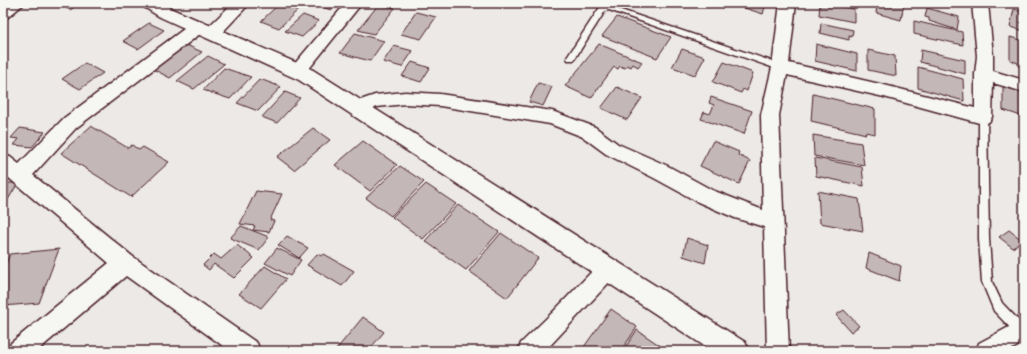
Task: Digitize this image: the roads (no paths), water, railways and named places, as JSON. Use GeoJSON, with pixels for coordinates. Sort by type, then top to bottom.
{"type":"FeatureCollection","features":[{"type":"Feature","properties":{"kind":"street"},"geometry":{"type":"LineString","coordinates":[[3,12],[17,3]]}},
{"type":"Feature","properties":{"kind":"street"},"geometry":{"type":"LineString","coordinates":[[150,3],[166,13],[298,71],[736,351]]}},
{"type":"Feature","properties":{"kind":"street"},"geometry":{"type":"LineString","coordinates":[[20,176],[70,123],[242,3]]}},
{"type":"Feature","properties":{"kind":"street"},"geometry":{"type":"LineString","coordinates":[[298,71],[354,3]]}},
{"type":"Feature","properties":{"kind":"street"},"geometry":{"type":"LineString","coordinates":[[778,351],[775,222],[770,115],[780,67],[788,3]]}},
{"type":"Feature","properties":{"kind":"street"},"geometry":{"type":"LineString","coordinates":[[780,67],[884,91],[983,117],[984,56],[980,3]]}},
{"type":"Feature","properties":{"kind":"street"},"geometry":{"type":"LineString","coordinates":[[983,74],[1024,86]]}},
{"type":"Feature","properties":{"kind":"street"},"geometry":{"type":"LineString","coordinates":[[358,108],[375,101],[404,98],[440,100],[552,118],[589,132],[612,149],[661,172],[705,196],[742,212],[775,222]]}},
{"type":"Feature","properties":{"kind":"street"},"geometry":{"type":"LineString","coordinates":[[3,162],[125,263],[249,351]]}},
{"type":"Feature","properties":{"kind":"street"},"geometry":{"type":"LineString","coordinates":[[19,351],[125,263]]}},
{"type":"Feature","properties":{"kind":"street"},"geometry":{"type":"LineString","coordinates":[[529,351],[561,320],[608,269]]}},
{"type":"Feature","properties":{"kind":"street"},"geometry":{"type":"LineString","coordinates":[[987,351],[1022,331]]}},
{"type":"Feature","properties":{"kind":"lane"},"geometry":{"type":"LineString","coordinates":[[572,58],[603,9],[609,8],[780,67]]}},
{"type":"Feature","properties":{"kind":"lane"},"geometry":{"type":"LineString","coordinates":[[983,117],[984,239],[987,282],[998,307],[1022,331]]}}]}
